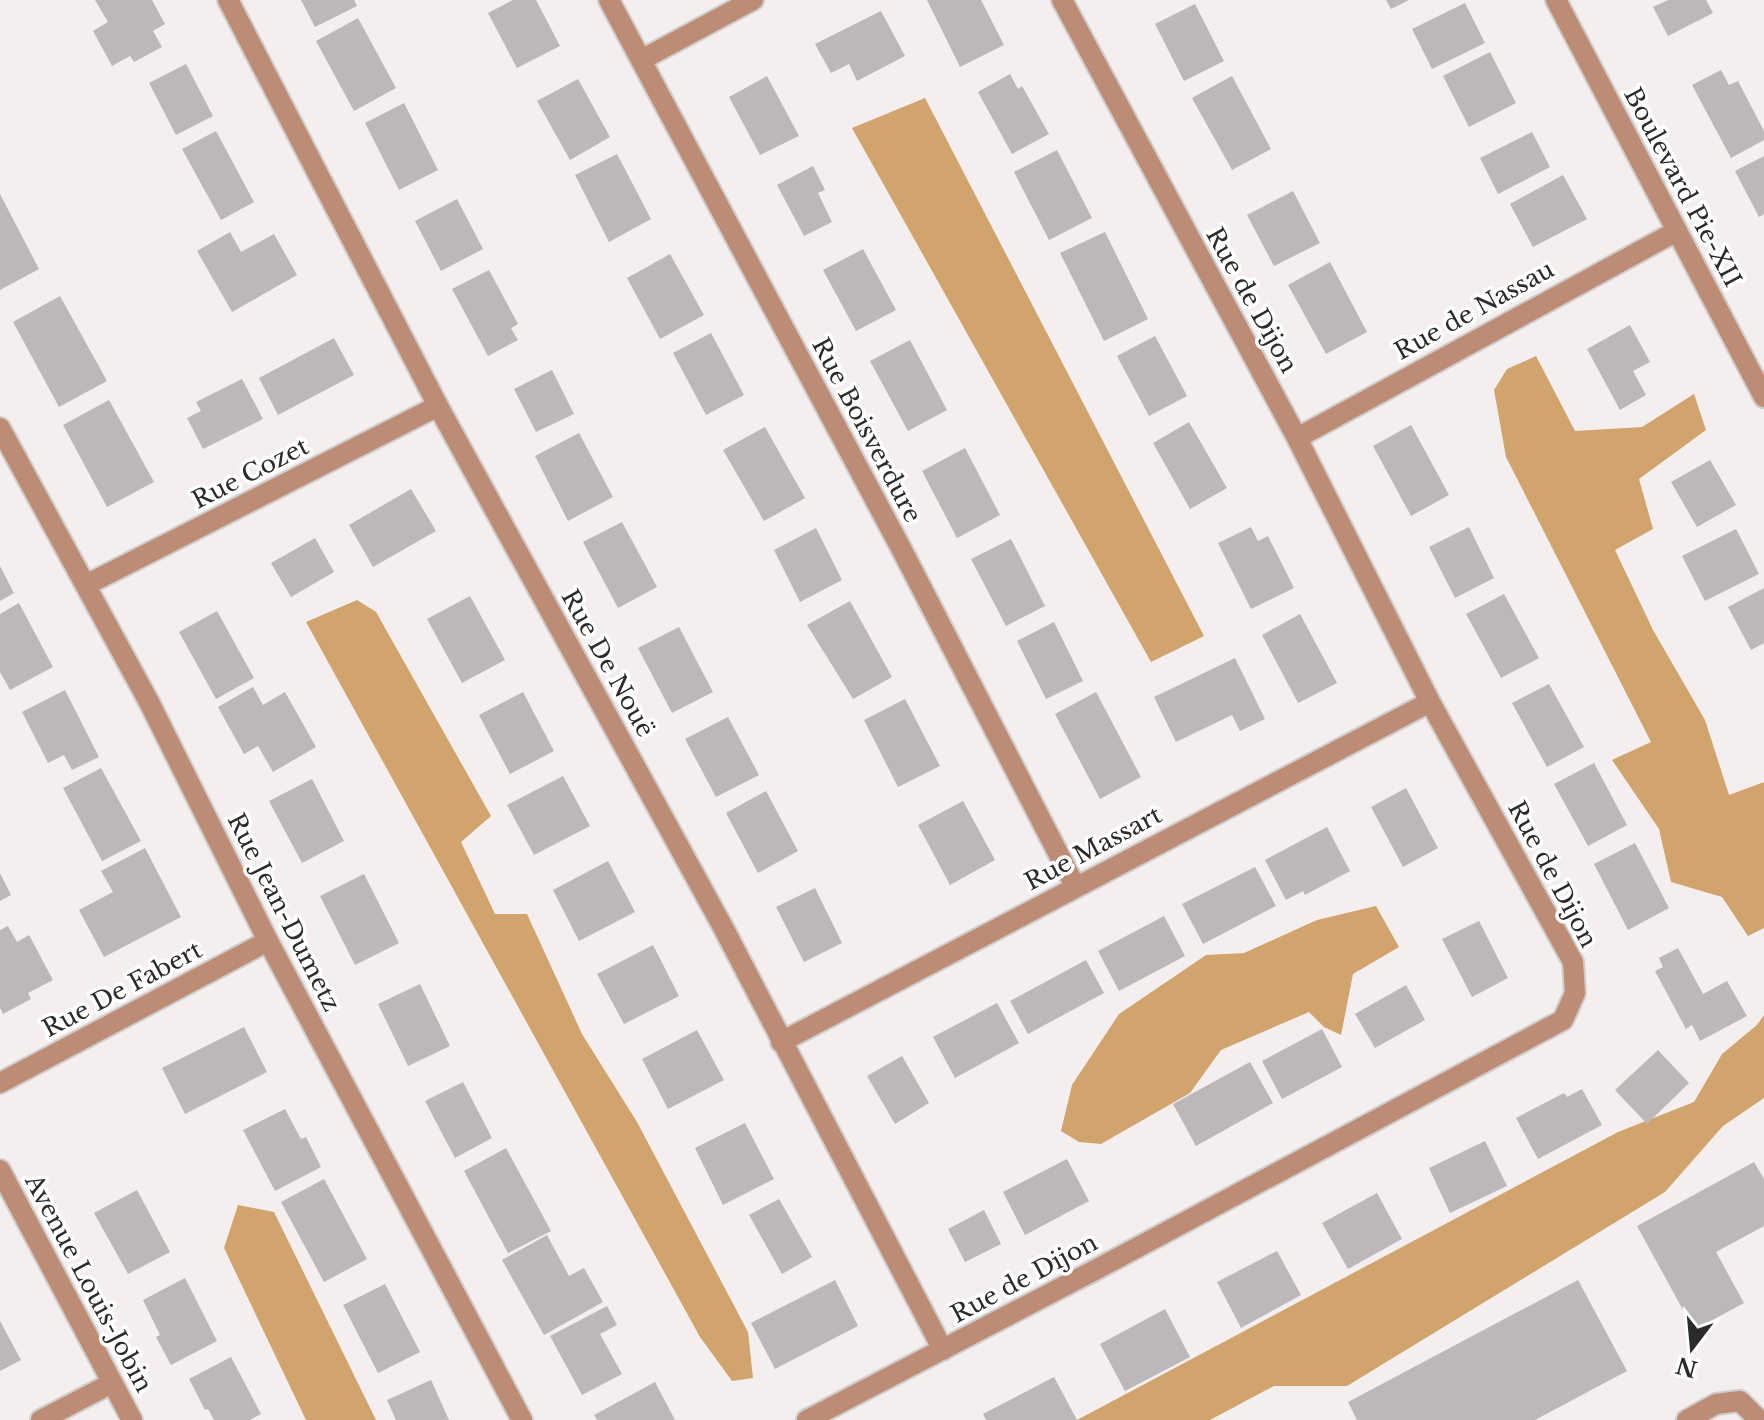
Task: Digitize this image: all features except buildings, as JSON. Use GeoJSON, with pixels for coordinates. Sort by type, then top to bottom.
{"type":"FeatureCollection","features":[{"type":"Feature","properties":{"kind":"street","name":"Rue De Nouë"},"geometry":{"type":"LineString","coordinates":[[228,0],[438,406],[724,929],[943,1350]]}},
{"type":"Feature","properties":{"kind":"street","name":"Rue Boisverdure"},"geometry":{"type":"LineString","coordinates":[[609,0],[903,552],[1075,886]]}},
{"type":"Feature","properties":{"kind":"street"},"geometry":{"type":"LineString","coordinates":[[641,60],[753,0]]}},
{"type":"Feature","properties":{"kind":"street","name":"Rue de Dijon"},"geometry":{"type":"LineString","coordinates":[[807,1420],[1563,1020],[1575,993],[1573,962],[1430,702],[1297,438],[1062,0]]}},
{"type":"Feature","properties":{"kind":"street","name":"Boulevard Pie-XII"},"geometry":{"type":"LineString","coordinates":[[1556,0],[1764,397]]}},
{"type":"Feature","properties":{"kind":"street","name":"Rue de Nassau"},"geometry":{"type":"LineString","coordinates":[[1297,438],[1677,231]]}},
{"type":"Feature","properties":{"kind":"street","name":"Rue Cozet"},"geometry":{"type":"LineString","coordinates":[[86,585],[438,406]]}},
{"type":"Feature","properties":{"kind":"street","name":"Rue Jean-Dumetz"},"geometry":{"type":"LineString","coordinates":[[0,428],[149,702],[268,941],[522,1420]]}},
{"type":"Feature","properties":{"kind":"street","name":"Rue Massart"},"geometry":{"type":"LineString","coordinates":[[781,1042],[1430,702]]}},
{"type":"Feature","properties":{"kind":"street","name":"Rue De Fabert"},"geometry":{"type":"LineString","coordinates":[[0,1083],[268,941]]}},
{"type":"Feature","properties":{"kind":"street","name":"Avenue Louis-Jobin"},"geometry":{"type":"LineString","coordinates":[[0,1170],[132,1420]]}},
{"type":"Feature","properties":{"kind":"street"},"geometry":{"type":"LineString","coordinates":[[41,1420],[112,1383]]}},
{"type":"Feature","properties":{"kind":"street"},"geometry":{"type":"LineString","coordinates":[[1687,1420],[1716,1404],[1740,1401],[1759,1420]]}},
{"type":"Feature","properties":{"kind":"shaded area"},"geometry":{"type":"Polygon","coordinates":[[[925,98],[1204,636],[1151,662],[852,128],[925,98]]]}},
{"type":"Feature","properties":{"kind":"shaded area"},"geometry":{"type":"Polygon","coordinates":[[[1536,356],[1575,431],[1642,427],[1694,394],[1706,430],[1639,479],[1653,529],[1615,550],[1653,630],[1705,720],[1729,795],[1764,782],[1764,928],[1748,936],[1722,897],[1671,882],[1659,829],[1612,760],[1651,742],[1506,457],[1494,390],[1507,369],[1536,356]]]}},
{"type":"Feature","properties":{"kind":"shaded area"},"geometry":{"type":"Polygon","coordinates":[[[357,600],[376,612],[491,816],[461,842],[495,914],[527,914],[582,1034],[637,1122],[748,1332],[753,1378],[732,1381],[700,1337],[306,622],[357,600]]]}},
{"type":"Feature","properties":{"kind":"shaded area"},"geometry":{"type":"Polygon","coordinates":[[[1376,906],[1399,947],[1353,974],[1341,1035],[1324,1027],[1309,1012],[1221,1050],[1190,1093],[1101,1144],[1079,1142],[1061,1131],[1072,1085],[1119,1014],[1206,955],[1244,953],[1317,920],[1376,906]]]}},
{"type":"Feature","properties":{"kind":"shaded area"},"geometry":{"type":"Polygon","coordinates":[[[1764,1015],[1764,1098],[1723,1126],[1665,1192],[1347,1386],[1274,1386],[1210,1420],[1077,1420],[1618,1132],[1694,1102],[1722,1054],[1757,1025],[1764,1015]]]}},
{"type":"Feature","properties":{"kind":"shaded area"},"geometry":{"type":"Polygon","coordinates":[[[238,1205],[274,1212],[376,1420],[306,1420],[224,1248],[238,1205]]]}}]}
